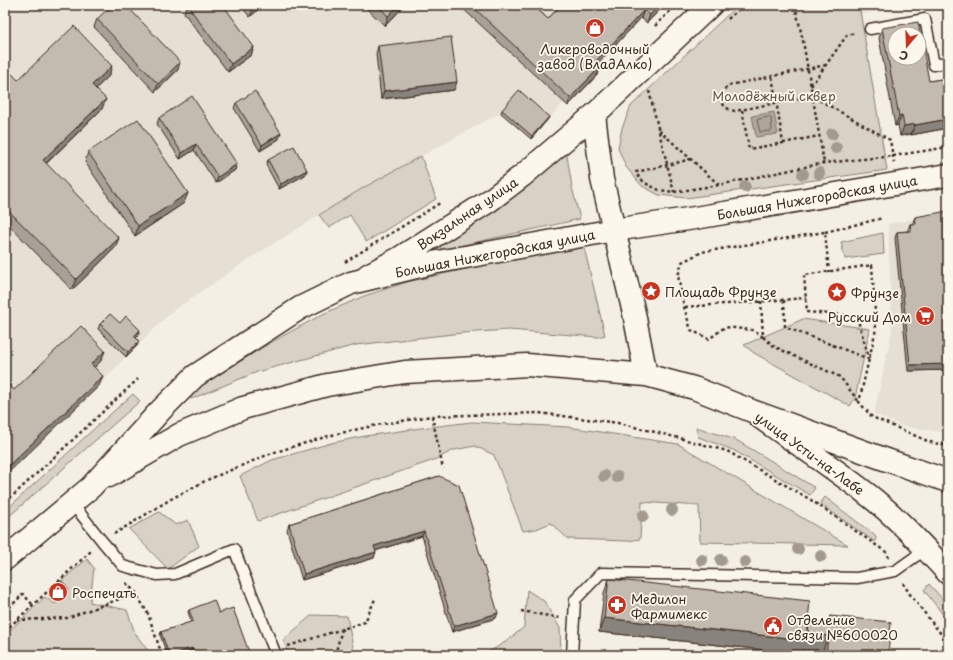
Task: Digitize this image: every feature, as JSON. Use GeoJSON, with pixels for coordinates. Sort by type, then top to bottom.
{"type":"FeatureCollection","features":[{"type":"Feature","properties":{"kind":"main road","name":"Вокзальная улица"},"geometry":{"type":"LineString","coordinates":[[351,283],[398,259],[489,201],[522,176],[594,115],[711,5]]}},
{"type":"Feature","properties":{"kind":"main road"},"geometry":{"type":"LineString","coordinates":[[594,115],[602,179],[614,230]]}},
{"type":"Feature","properties":{"kind":"main road","name":"Большая Нижегородская улица"},"geometry":{"type":"LineString","coordinates":[[5,558],[91,487],[160,411],[195,376],[300,308],[351,283],[432,263],[614,230],[695,218],[948,175]]}},
{"type":"Feature","properties":{"kind":"main road","name":"Большая Нижегородская улица"},"geometry":{"type":"LineString","coordinates":[[91,487],[179,435],[243,408],[327,385],[405,372],[527,365],[646,375],[634,313],[614,230]]}},
{"type":"Feature","properties":{"kind":"main road","name":"улица Усти-на-Лабе"},"geometry":{"type":"LineString","coordinates":[[646,375],[694,388],[752,411],[868,495],[926,549],[948,573]]}},
{"type":"Feature","properties":{"kind":"main road"},"geometry":{"type":"LineString","coordinates":[[752,411],[948,481]]}},
{"type":"Feature","properties":{"kind":"lane"},"geometry":{"type":"LineString","coordinates":[[870,29],[925,19],[934,65],[948,62]]}},
{"type":"Feature","properties":{"kind":"lane"},"geometry":{"type":"LineString","coordinates":[[72,503],[123,566],[157,575],[175,574],[234,549],[275,653]]}},
{"type":"Feature","properties":{"kind":"lane"},"geometry":{"type":"LineString","coordinates":[[572,655],[575,600],[601,573],[857,578],[895,571],[926,549]]}},
{"type":"Feature","properties":{"kind":"path"},"geometry":{"type":"LineString","coordinates":[[795,5],[808,68],[824,163]]}},
{"type":"Feature","properties":{"kind":"path"},"geometry":{"type":"LineString","coordinates":[[811,86],[847,35],[870,29]]}},
{"type":"Feature","properties":{"kind":"path"},"geometry":{"type":"LineString","coordinates":[[826,65],[730,85],[723,90],[721,98],[724,106],[731,110],[742,110],[812,96],[890,140]]}},
{"type":"Feature","properties":{"kind":"path"},"geometry":{"type":"LineString","coordinates":[[772,76],[783,143]]}},
{"type":"Feature","properties":{"kind":"path"},"geometry":{"type":"LineString","coordinates":[[650,91],[674,192]]}},
{"type":"Feature","properties":{"kind":"path"},"geometry":{"type":"LineString","coordinates":[[742,110],[748,148],[819,136]]}},
{"type":"Feature","properties":{"kind":"path"},"geometry":{"type":"LineString","coordinates":[[659,130],[719,185]]}},
{"type":"Feature","properties":{"kind":"path"},"geometry":{"type":"LineString","coordinates":[[691,159],[636,172],[645,183],[659,190],[674,192],[719,185],[824,163],[893,156],[948,147]]}},
{"type":"Feature","properties":{"kind":"path"},"geometry":{"type":"LineString","coordinates":[[883,218],[825,232],[702,252],[682,262],[678,276],[684,307],[692,330],[709,339],[725,327],[753,330],[775,347],[840,377],[872,417],[930,442],[948,446]]}},
{"type":"Feature","properties":{"kind":"path"},"geometry":{"type":"LineString","coordinates":[[825,232],[829,272]]}},
{"type":"Feature","properties":{"kind":"path"},"geometry":{"type":"LineString","coordinates":[[859,402],[876,329],[872,266],[804,276],[807,312],[875,318]]}},
{"type":"Feature","properties":{"kind":"path"},"geometry":{"type":"LineString","coordinates":[[684,307],[806,298]]}},
{"type":"Feature","properties":{"kind":"path"},"geometry":{"type":"LineString","coordinates":[[784,300],[785,327],[870,358]]}},
{"type":"Feature","properties":{"kind":"path"},"geometry":{"type":"LineString","coordinates":[[761,301],[763,337]]}},
{"type":"Feature","properties":{"kind":"path"},"geometry":{"type":"LineString","coordinates":[[856,317],[870,358]]}},
{"type":"Feature","properties":{"kind":"path"},"geometry":{"type":"LineString","coordinates":[[5,503],[138,379]]}},
{"type":"Feature","properties":{"kind":"path"},"geometry":{"type":"LineString","coordinates":[[5,631],[102,541],[171,499],[207,480],[272,453],[377,425],[432,416],[539,413],[618,423],[727,451],[811,500],[886,552],[895,571],[909,593],[948,643]]}},
{"type":"Feature","properties":{"kind":"path"},"geometry":{"type":"LineString","coordinates":[[432,416],[443,469]]}},
{"type":"Feature","properties":{"kind":"path"},"geometry":{"type":"LineString","coordinates":[[17,620],[68,618],[136,593],[148,614],[162,655]]}},
{"type":"Feature","properties":{"kind":"path"},"geometry":{"type":"LineString","coordinates":[[5,612],[23,594],[33,605]]}},
{"type":"Feature","properties":{"kind":"path"},"geometry":{"type":"LineString","coordinates":[[275,653],[365,622],[375,599]]}},
{"type":"Feature","properties":{"kind":"path"},"geometry":{"type":"LineString","coordinates":[[521,611],[573,620]]}},
{"type":"Feature","properties":{"kind":"path"},"geometry":{"type":"LineString","coordinates":[[335,655],[342,629]]}},
{"type":"Feature","properties":{"kind":"path"},"geometry":{"type":"LineString","coordinates":[[625,655],[626,650]]}},
{"type":"Feature","properties":{"kind":"shaded area"},"geometry":{"type":"Polygon","coordinates":[[[5,5],[663,5],[647,23],[641,18],[593,69],[598,74],[568,106],[563,103],[531,139],[500,113],[363,188],[249,259],[171,312],[99,386],[5,476],[5,5]]]}},
{"type":"Feature","properties":{"kind":"shaded area"},"geometry":{"type":"Polygon","coordinates":[[[859,5],[925,5],[860,14],[859,5]]]}},
{"type":"Feature","properties":{"kind":"shaded area"},"geometry":{"type":"Polygon","coordinates":[[[948,213],[948,433],[902,426],[874,414],[892,330],[888,224],[948,213]]]}},
{"type":"Feature","properties":{"kind":"green space","name":"Молодёжный сквер"},"geometry":{"type":"Polygon","coordinates":[[[738,5],[859,5],[887,170],[686,198],[659,195],[642,186],[626,167],[618,148],[622,128],[631,106],[738,5]]]}},
{"type":"Feature","properties":{"kind":"green space"},"geometry":{"type":"Polygon","coordinates":[[[563,155],[567,156],[572,187],[580,219],[441,250],[439,244],[563,155]]]}},
{"type":"Feature","properties":{"kind":"green space"},"geometry":{"type":"Polygon","coordinates":[[[421,156],[436,199],[366,242],[350,215],[329,228],[319,215],[363,188],[421,156]]]}},
{"type":"Feature","properties":{"kind":"green space"},"geometry":{"type":"Polygon","coordinates":[[[883,233],[884,254],[845,259],[841,242],[883,233]]]}},
{"type":"Feature","properties":{"kind":"green space"},"geometry":{"type":"Polygon","coordinates":[[[583,243],[605,335],[598,337],[509,330],[462,333],[356,345],[257,372],[191,399],[187,394],[270,343],[323,314],[364,296],[407,282],[583,243]]]}},
{"type":"Feature","properties":{"kind":"green space"},"geometry":{"type":"Polygon","coordinates":[[[803,319],[870,329],[855,398],[850,406],[754,353],[744,345],[803,319]]]}},
{"type":"Feature","properties":{"kind":"green space"},"geometry":{"type":"Polygon","coordinates":[[[133,394],[140,401],[5,520],[5,511],[133,394]]]}},
{"type":"Feature","properties":{"kind":"green space"},"geometry":{"type":"Polygon","coordinates":[[[472,422],[568,427],[678,444],[848,545],[700,542],[699,506],[642,502],[640,539],[627,541],[568,539],[551,523],[536,529],[523,531],[494,455],[475,446],[454,450],[434,460],[258,521],[240,476],[272,460],[331,443],[365,436],[472,422]]]}},
{"type":"Feature","properties":{"kind":"green space"},"geometry":{"type":"Polygon","coordinates":[[[696,427],[736,440],[815,488],[810,495],[733,450],[698,437],[696,427]]]}},
{"type":"Feature","properties":{"kind":"green space"},"geometry":{"type":"Polygon","coordinates":[[[825,497],[873,534],[876,537],[875,542],[820,504],[825,497]]]}},
{"type":"Feature","properties":{"kind":"green space"},"geometry":{"type":"Polygon","coordinates":[[[159,512],[176,525],[188,520],[199,546],[168,569],[129,529],[159,512]]]}},
{"type":"Feature","properties":{"kind":"green space"},"geometry":{"type":"Polygon","coordinates":[[[87,559],[94,568],[90,602],[127,610],[135,633],[151,655],[5,655],[5,635],[45,597],[55,604],[69,589],[60,582],[87,559]]]}},
{"type":"Feature","properties":{"kind":"green space"},"geometry":{"type":"Polygon","coordinates":[[[929,584],[948,605],[948,621],[924,590],[929,584]]]}},
{"type":"Feature","properties":{"kind":"green space"},"geometry":{"type":"Polygon","coordinates":[[[527,590],[544,601],[560,628],[561,655],[484,655],[507,641],[524,627],[527,590]]]}},
{"type":"Feature","properties":{"kind":"green space"},"geometry":{"type":"Polygon","coordinates":[[[312,615],[347,616],[354,653],[353,655],[289,655],[283,640],[312,615]]]}},
{"type":"Feature","properties":{"kind":"water"},"geometry":{"type":"Polygon","coordinates":[[[774,112],[778,134],[756,137],[752,116],[774,112]]]}},
{"type":"Feature","properties":{"kind":"building"},"geometry":{"type":"Polygon","coordinates":[[[112,5],[126,5],[180,62],[158,84],[97,19],[112,5]]]}},
{"type":"Feature","properties":{"kind":"building"},"geometry":{"type":"Polygon","coordinates":[[[187,5],[223,5],[254,47],[231,64],[187,5]]]}},
{"type":"Feature","properties":{"kind":"building"},"geometry":{"type":"Polygon","coordinates":[[[250,5],[257,5],[253,9],[250,5]]]}},
{"type":"Feature","properties":{"kind":"building"},"geometry":{"type":"Polygon","coordinates":[[[377,5],[399,5],[388,16],[377,5]]]}},
{"type":"Feature","properties":{"kind":"building"},"geometry":{"type":"Polygon","coordinates":[[[471,5],[533,5],[548,19],[561,5],[659,5],[650,15],[644,10],[596,61],[601,66],[570,98],[471,5]]]}},
{"type":"Feature","properties":{"kind":"building"},"geometry":{"type":"Polygon","coordinates":[[[918,22],[919,26],[894,26],[918,22]]]}},
{"type":"Feature","properties":{"kind":"building"},"geometry":{"type":"Polygon","coordinates":[[[74,26],[112,66],[92,85],[106,99],[43,160],[119,238],[76,279],[5,207],[5,67],[18,80],[74,26]]]}},
{"type":"Feature","properties":{"kind":"building"},"geometry":{"type":"Polygon","coordinates":[[[887,27],[887,54],[882,28],[887,27]]]}},
{"type":"Feature","properties":{"kind":"building"},"geometry":{"type":"Polygon","coordinates":[[[451,37],[457,82],[384,91],[378,46],[451,37]]]}},
{"type":"Feature","properties":{"kind":"building"},"geometry":{"type":"Polygon","coordinates":[[[889,66],[926,66],[929,81],[948,78],[948,119],[904,126],[902,115],[899,116],[889,66]]]}},
{"type":"Feature","properties":{"kind":"building"},"geometry":{"type":"Polygon","coordinates":[[[519,90],[549,117],[532,136],[502,110],[519,90]]]}},
{"type":"Feature","properties":{"kind":"building"},"geometry":{"type":"Polygon","coordinates":[[[255,91],[281,133],[262,145],[236,103],[255,91]]]}},
{"type":"Feature","properties":{"kind":"building"},"geometry":{"type":"Polygon","coordinates":[[[192,96],[237,164],[218,177],[196,144],[182,153],[159,118],[192,96]]]}},
{"type":"Feature","properties":{"kind":"building"},"geometry":{"type":"Polygon","coordinates":[[[138,119],[188,193],[138,226],[88,152],[138,119]]]}},
{"type":"Feature","properties":{"kind":"building"},"geometry":{"type":"Polygon","coordinates":[[[294,146],[307,170],[281,184],[268,160],[294,146]]]}},
{"type":"Feature","properties":{"kind":"building","name":"Русский Дом"},"geometry":{"type":"Polygon","coordinates":[[[948,211],[948,364],[910,365],[897,232],[911,231],[910,224],[916,224],[915,217],[948,211]]]}},
{"type":"Feature","properties":{"kind":"building"},"geometry":{"type":"Polygon","coordinates":[[[110,314],[120,323],[126,316],[140,330],[134,336],[139,341],[128,352],[100,324],[110,314]]]}},
{"type":"Feature","properties":{"kind":"building"},"geometry":{"type":"Polygon","coordinates":[[[81,326],[105,351],[91,364],[103,376],[5,469],[5,380],[14,390],[81,326]]]}},
{"type":"Feature","properties":{"kind":"building"},"geometry":{"type":"Polygon","coordinates":[[[439,476],[459,485],[498,613],[454,626],[424,531],[374,546],[376,552],[304,574],[289,524],[439,476]]]}},
{"type":"Feature","properties":{"kind":"building"},"geometry":{"type":"Polygon","coordinates":[[[609,579],[810,601],[806,640],[604,618],[609,579]]]}},
{"type":"Feature","properties":{"kind":"building","name":"Роспечать"},"geometry":{"type":"Polygon","coordinates":[[[62,581],[67,587],[56,598],[50,592],[62,581]]]}},
{"type":"Feature","properties":{"kind":"building"},"geometry":{"type":"Polygon","coordinates":[[[214,600],[219,613],[233,608],[250,655],[195,655],[192,648],[169,655],[161,632],[193,621],[189,610],[214,600]]]}},
{"type":"Feature","properties":{"kind":"building"},"geometry":{"type":"Polygon","coordinates":[[[830,616],[891,622],[888,655],[826,655],[828,636],[808,633],[809,621],[829,623],[830,616]]]}},
{"type":"Feature","properties":{"kind":"place","name":"Ликероводочный завод (ВладАлко)"},"geometry":{"type":"Point","coordinates":[595,28]}},
{"type":"Feature","properties":{"kind":"place","name":"Площадь Фрунзе"},"geometry":{"type":"Point","coordinates":[651,291]}},
{"type":"Feature","properties":{"kind":"place","name":"Фрунзе"},"geometry":{"type":"Point","coordinates":[837,292]}},
{"type":"Feature","properties":{"kind":"place","name":"Русский Дом"},"geometry":{"type":"Point","coordinates":[925,316]}},
{"type":"Feature","properties":{"kind":"place","name":"Роспечать"},"geometry":{"type":"Point","coordinates":[58,592]}},
{"type":"Feature","properties":{"kind":"place","name":"Медилон Фармимекс"},"geometry":{"type":"Point","coordinates":[617,605]}},
{"type":"Feature","properties":{"kind":"place","name":"Отделение связи №600020"},"geometry":{"type":"Point","coordinates":[773,626]}}]}
